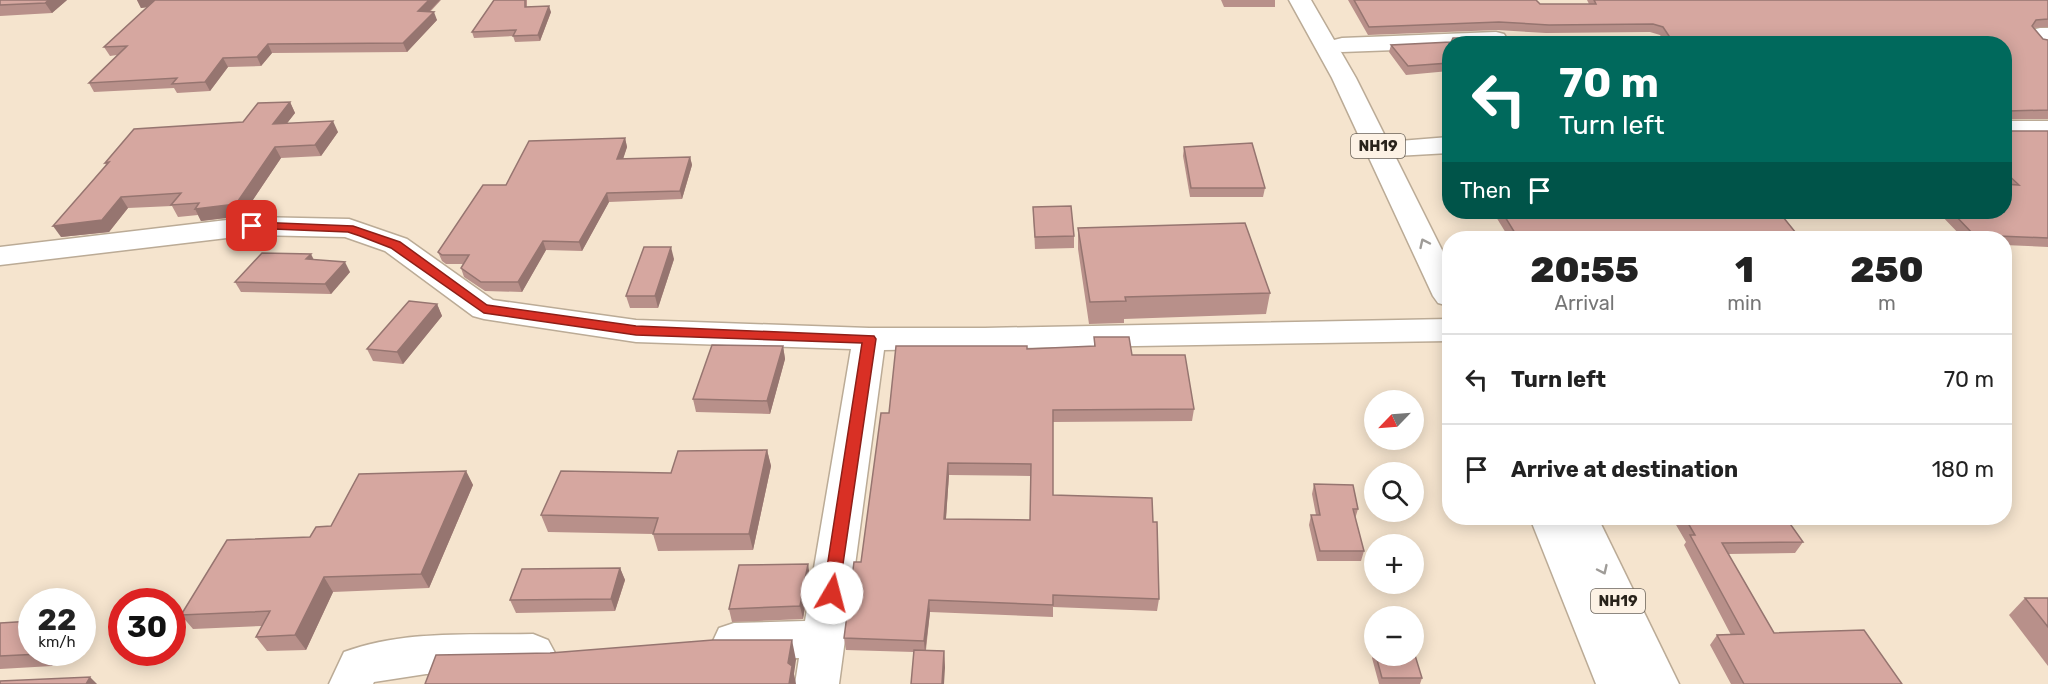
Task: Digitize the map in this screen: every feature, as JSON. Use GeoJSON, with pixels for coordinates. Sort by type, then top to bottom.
{"type":"FeatureCollection","features":[{"type":"Feature","properties":{"kind":"main road","name":"NH19"},"geometry":{"type":"LineString","coordinates":[[1300,0],[1344,78],[1442,281]]}},
{"type":"Feature","properties":{"kind":"main road","name":"NH19"},"geometry":{"type":"LineString","coordinates":[[1317,0],[1442,237]]}},
{"type":"Feature","properties":{"kind":"main road"},"geometry":{"type":"LineString","coordinates":[[2048,35],[2040,35],[2048,40]]}},
{"type":"Feature","properties":{"kind":"main road"},"geometry":{"type":"LineString","coordinates":[[1342,45],[1442,42]]}},
{"type":"Feature","properties":{"kind":"main road"},"geometry":{"type":"LineString","coordinates":[[2012,129],[2048,129]]}},
{"type":"Feature","properties":{"kind":"main road"},"geometry":{"type":"LineString","coordinates":[[1396,148],[1442,145]]}},
{"type":"Feature","properties":{"kind":"main road"},"geometry":{"type":"LineString","coordinates":[[0,256],[252,226],[349,228],[396,245],[484,309],[636,331],[869,339],[985,339],[1442,330]]}},
{"type":"Feature","properties":{"kind":"main road"},"geometry":{"type":"LineString","coordinates":[[817,684],[869,339]]}},
{"type":"Feature","properties":{"kind":"main road","name":"NH19"},"geometry":{"type":"LineString","coordinates":[[1552,525],[1618,684]]}},
{"type":"Feature","properties":{"kind":"main road","name":"NH19"},"geometry":{"type":"LineString","coordinates":[[1582,525],[1657,684]]}},
{"type":"Feature","properties":{"kind":"main road"},"geometry":{"type":"LineString","coordinates":[[697,642],[825,639]]}},
{"type":"Feature","properties":{"kind":"main road"},"geometry":{"type":"LineString","coordinates":[[351,684],[359,665],[415,657],[571,652]]}},
{"type":"Feature","properties":{"kind":"building"},"geometry":{"type":"Polygon","coordinates":[[[0,0],[49,0],[45,3],[0,5],[0,0]]]}},
{"type":"Feature","properties":{"kind":"building"},"geometry":{"type":"Polygon","coordinates":[[[155,0],[429,0],[418,11],[434,12],[403,43],[268,44],[257,57],[223,58],[205,82],[172,84],[177,78],[89,83],[127,46],[104,47],[155,0]]]}},
{"type":"Feature","properties":{"kind":"building"},"geometry":{"type":"Polygon","coordinates":[[[494,0],[525,0],[525,7],[549,6],[538,35],[513,36],[516,30],[472,32],[494,0]]]}},
{"type":"Feature","properties":{"kind":"building"},"geometry":{"type":"Polygon","coordinates":[[[1354,0],[1536,0],[1540,4],[1596,4],[1594,0],[2048,0],[2048,19],[2036,20],[2032,26],[2043,39],[2048,40],[2048,110],[2012,111],[2012,36],[1669,36],[1663,27],[1653,24],[1549,25],[1499,22],[1369,27],[1354,0]]]}},
{"type":"Feature","properties":{"kind":"building"},"geometry":{"type":"Polygon","coordinates":[[[1442,42],[1442,64],[1408,66],[1391,45],[1442,42]]]}},
{"type":"Feature","properties":{"kind":"building"},"geometry":{"type":"Polygon","coordinates":[[[290,102],[273,124],[333,121],[315,145],[275,147],[236,204],[195,209],[199,203],[171,205],[181,193],[121,197],[102,220],[53,226],[109,162],[105,163],[134,129],[243,122],[258,103],[290,102]]]}},
{"type":"Feature","properties":{"kind":"building"},"geometry":{"type":"Polygon","coordinates":[[[2012,131],[2048,131],[2048,238],[2012,237],[2012,231],[1970,231],[1959,219],[2012,219],[2012,185],[2019,185],[2012,178],[2012,131]]]}},
{"type":"Feature","properties":{"kind":"building"},"geometry":{"type":"Polygon","coordinates":[[[625,138],[617,159],[690,157],[680,191],[607,193],[579,242],[543,241],[518,282],[481,282],[461,268],[469,255],[442,255],[438,252],[483,185],[506,185],[529,141],[625,138]]]}},
{"type":"Feature","properties":{"kind":"building"},"geometry":{"type":"Polygon","coordinates":[[[1252,143],[1265,188],[1191,188],[1184,147],[1252,143]]]}},
{"type":"Feature","properties":{"kind":"building"},"geometry":{"type":"Polygon","coordinates":[[[1071,206],[1074,236],[1035,237],[1033,207],[1071,206]]]}},
{"type":"Feature","properties":{"kind":"building"},"geometry":{"type":"Polygon","coordinates":[[[1506,219],[1785,219],[1794,231],[1514,231],[1506,219]]]}},
{"type":"Feature","properties":{"kind":"building"},"geometry":{"type":"Polygon","coordinates":[[[1245,223],[1270,293],[1125,297],[1126,301],[1090,302],[1078,228],[1245,223]]]}},
{"type":"Feature","properties":{"kind":"building"},"geometry":{"type":"Polygon","coordinates":[[[644,247],[671,247],[655,296],[626,296],[644,247]]]}},
{"type":"Feature","properties":{"kind":"building"},"geometry":{"type":"Polygon","coordinates":[[[262,253],[311,254],[306,259],[345,262],[325,284],[235,282],[262,253]]]}},
{"type":"Feature","properties":{"kind":"building"},"geometry":{"type":"Polygon","coordinates":[[[409,301],[437,304],[397,352],[367,349],[409,301]]]}},
{"type":"Feature","properties":{"kind":"building"},"geometry":{"type":"Polygon","coordinates":[[[1094,337],[1129,337],[1132,355],[1185,355],[1194,409],[1053,410],[1053,495],[1152,498],[1153,522],[1157,522],[1159,599],[1053,595],[1053,605],[929,600],[924,641],[844,638],[854,562],[861,562],[881,413],[889,413],[896,346],[1027,346],[1027,349],[1095,346],[1094,337]],[[948,463],[944,519],[1030,520],[1031,464],[948,463]]]}},
{"type":"Feature","properties":{"kind":"building"},"geometry":{"type":"Polygon","coordinates":[[[712,345],[783,346],[767,401],[693,399],[712,345]]]}},
{"type":"Feature","properties":{"kind":"building"},"geometry":{"type":"Polygon","coordinates":[[[767,450],[749,534],[653,534],[658,518],[541,515],[561,471],[671,473],[678,451],[767,450]]]}},
{"type":"Feature","properties":{"kind":"building"},"geometry":{"type":"Polygon","coordinates":[[[466,471],[421,574],[324,577],[295,635],[256,637],[270,611],[186,615],[186,607],[227,540],[310,537],[316,527],[331,526],[359,474],[466,471]]]}},
{"type":"Feature","properties":{"kind":"building"},"geometry":{"type":"Polygon","coordinates":[[[1314,484],[1353,485],[1358,509],[1353,509],[1364,551],[1320,551],[1311,515],[1320,515],[1314,484]]]}},
{"type":"Feature","properties":{"kind":"building"},"geometry":{"type":"Polygon","coordinates":[[[1689,525],[1791,525],[1803,542],[1722,543],[1774,633],[1864,630],[1902,684],[1744,684],[1717,635],[1744,634],[1690,535],[1695,535],[1689,525]]]}},
{"type":"Feature","properties":{"kind":"building"},"geometry":{"type":"Polygon","coordinates":[[[808,564],[800,606],[729,609],[739,565],[808,564]]]}},
{"type":"Feature","properties":{"kind":"building"},"geometry":{"type":"Polygon","coordinates":[[[620,568],[611,599],[510,600],[522,569],[620,568]]]}},
{"type":"Feature","properties":{"kind":"building"},"geometry":{"type":"Polygon","coordinates":[[[2025,598],[2048,598],[2048,627],[2025,598]]]}},
{"type":"Feature","properties":{"kind":"building"},"geometry":{"type":"Polygon","coordinates":[[[18,622],[18,655],[0,656],[0,623],[18,622]]]}},
{"type":"Feature","properties":{"kind":"building"},"geometry":{"type":"Polygon","coordinates":[[[713,640],[792,640],[788,663],[792,666],[789,684],[425,684],[436,655],[550,653],[713,640]]]}},
{"type":"Feature","properties":{"kind":"building"},"geometry":{"type":"Polygon","coordinates":[[[914,650],[944,651],[942,684],[911,684],[914,650]]]}},
{"type":"Feature","properties":{"kind":"building"},"geometry":{"type":"Polygon","coordinates":[[[1379,666],[1418,666],[1422,678],[1382,678],[1379,666]]]}},
{"type":"Feature","properties":{"kind":"building"},"geometry":{"type":"Polygon","coordinates":[[[90,677],[86,684],[0,684],[0,681],[90,677]]]}},
{"type":"Feature","properties":{"kind":"route"},"geometry":{"type":"LineString","coordinates":[[252,226],[349,228],[396,245],[484,309],[636,331],[869,339],[832,593]]}}]}
